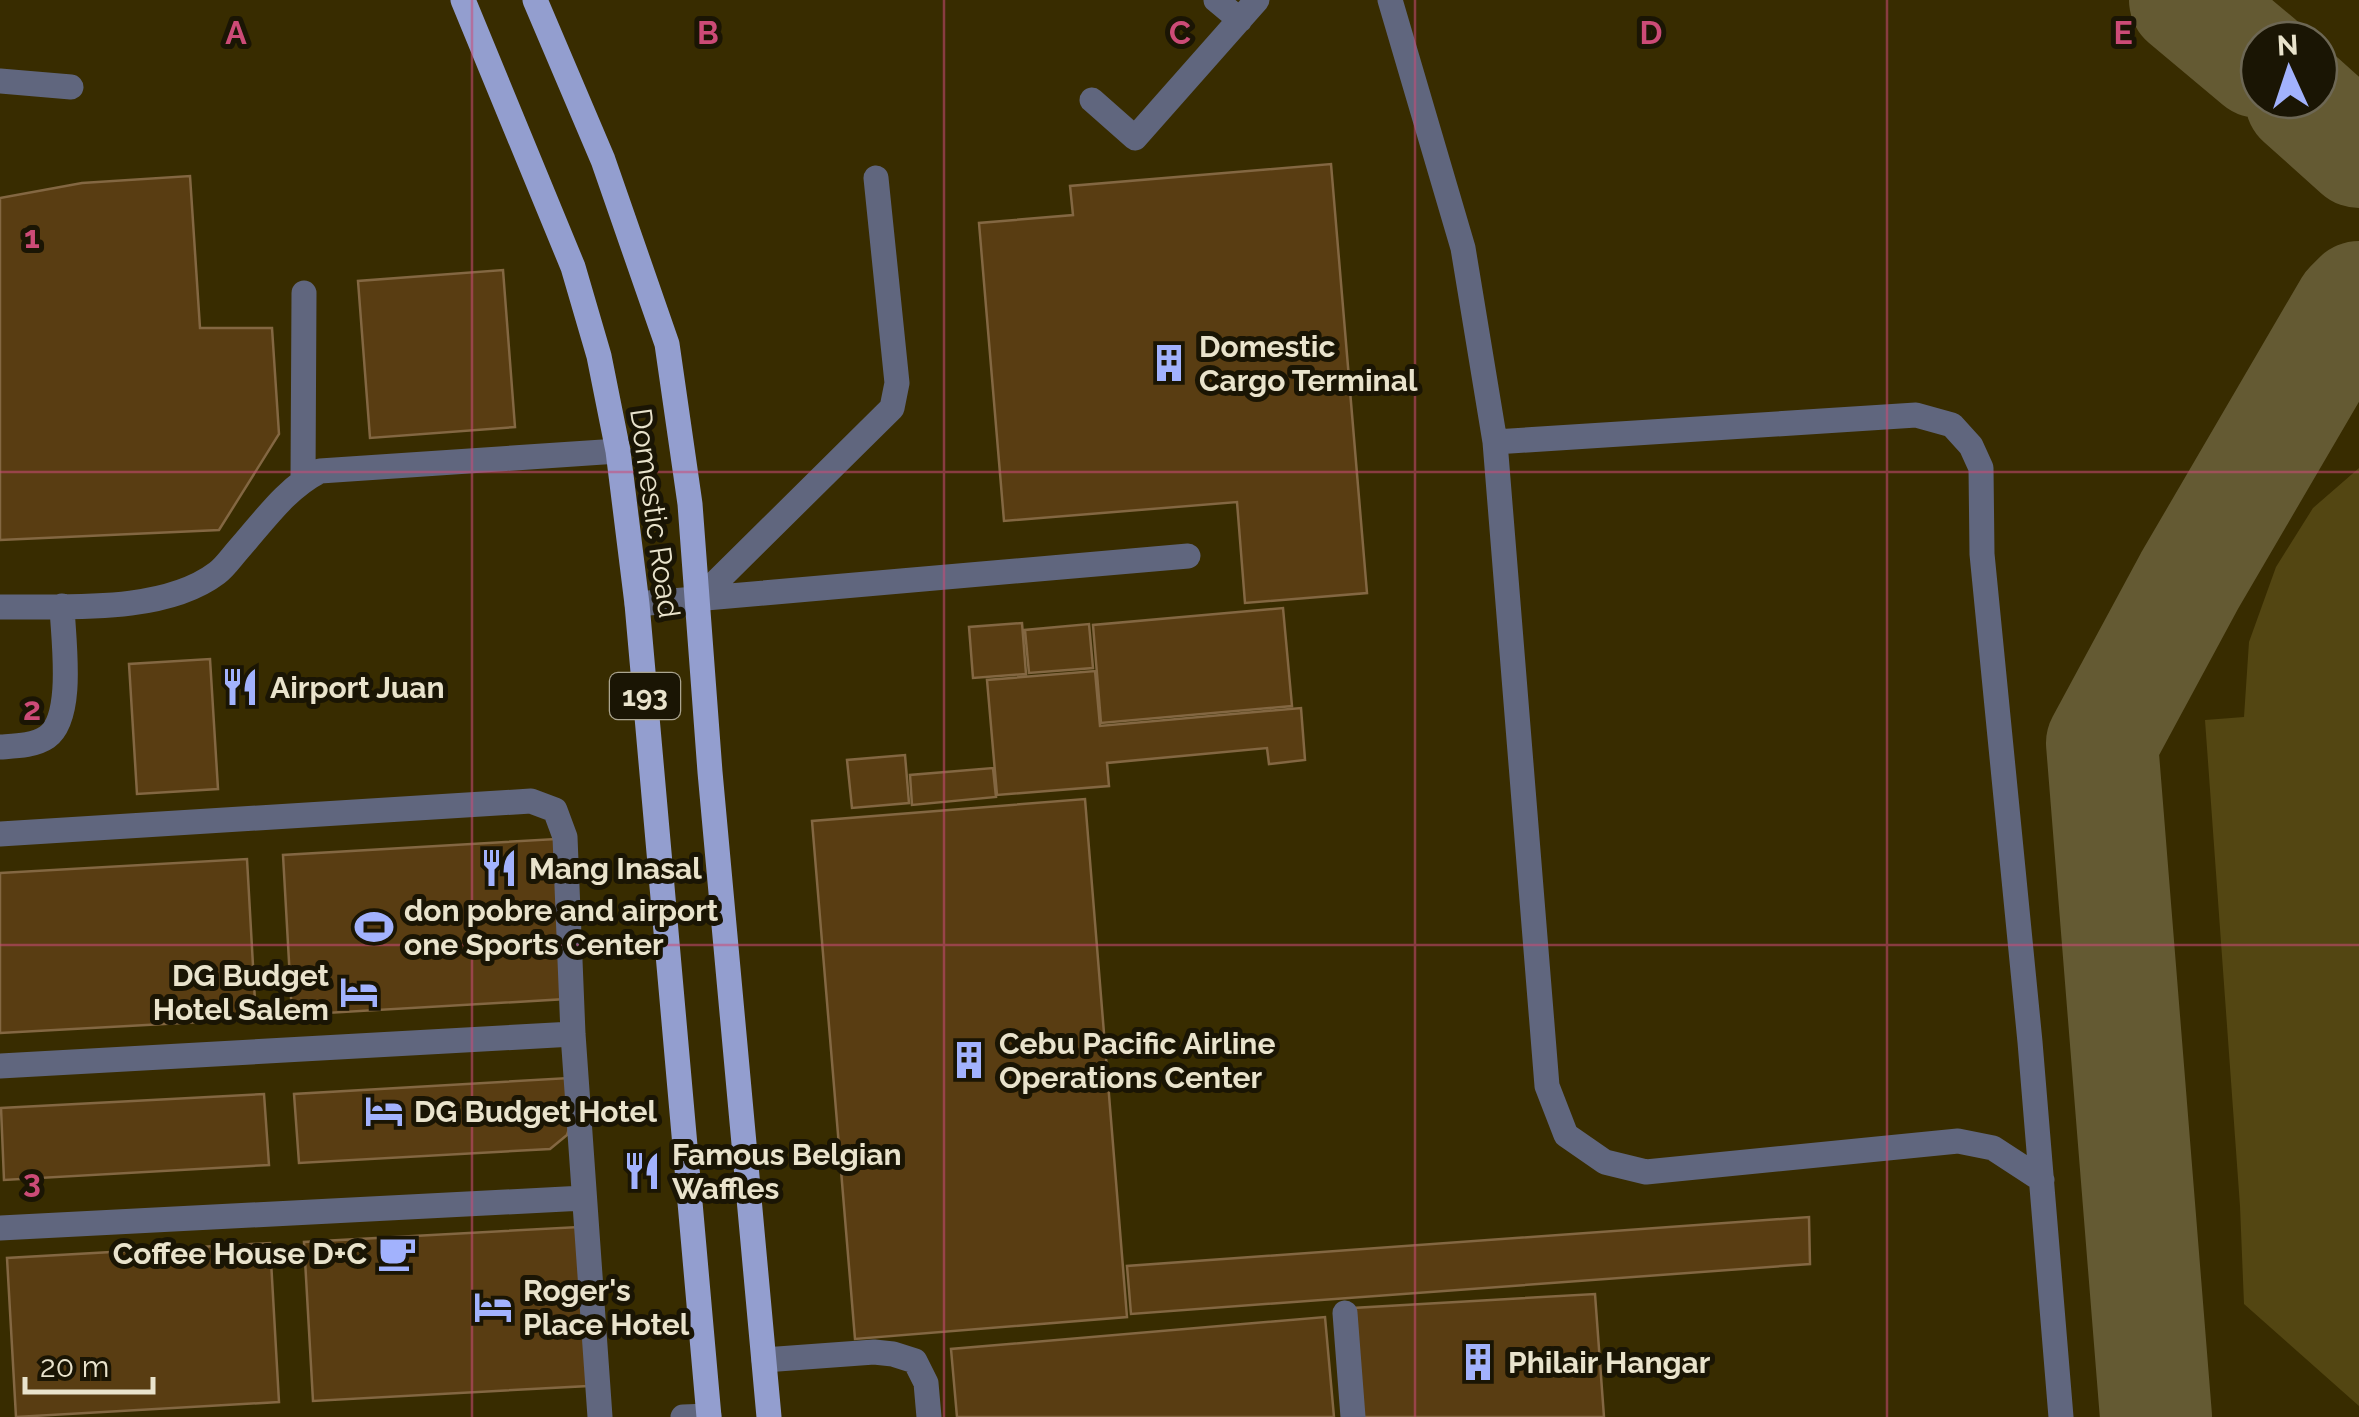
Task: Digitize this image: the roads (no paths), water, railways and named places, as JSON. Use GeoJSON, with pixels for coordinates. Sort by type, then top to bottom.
{"type":"FeatureCollection","features":[{"type":"Feature","properties":{"kind":"main road","name":"Domestic Road"},"geometry":{"type":"LineString","coordinates":[[464,0],[574,267],[618,451],[637,604],[709,1416]]}},
{"type":"Feature","properties":{"kind":"main road","name":"Domestic Road"},"geometry":{"type":"LineString","coordinates":[[535,0],[603,160],[667,344],[690,504],[710,772],[772,1416]]}},
{"type":"Feature","properties":{"kind":"lane"},"geometry":{"type":"LineString","coordinates":[[1092,100],[1135,138],[1248,10],[1216,0]]}},
{"type":"Feature","properties":{"kind":"lane"},"geometry":{"type":"LineString","coordinates":[[1390,0],[1463,248],[1495,442],[1547,1086],[1566,1135],[1605,1162],[1646,1172],[1958,1141],[1993,1148],[2042,1180]]}},
{"type":"Feature","properties":{"kind":"lane"},"geometry":{"type":"LineString","coordinates":[[0,81],[71,87]]}},
{"type":"Feature","properties":{"kind":"lane"},"geometry":{"type":"LineString","coordinates":[[698,600],[892,408],[896,383],[876,178]]}},
{"type":"Feature","properties":{"kind":"lane"},"geometry":{"type":"LineString","coordinates":[[303,480],[304,293]]}},
{"type":"Feature","properties":{"kind":"lane"},"geometry":{"type":"LineString","coordinates":[[1495,442],[1916,415],[1952,425],[1971,446],[1981,468],[1982,554],[2061,1417]]}},
{"type":"Feature","properties":{"kind":"lane"},"geometry":{"type":"LineString","coordinates":[[0,608],[142,602],[185,591],[219,572],[303,480],[320,471],[618,451]]}},
{"type":"Feature","properties":{"kind":"lane"},"geometry":{"type":"LineString","coordinates":[[637,604],[1188,556]]}},
{"type":"Feature","properties":{"kind":"lane"},"geometry":{"type":"LineString","coordinates":[[0,747],[22,746],[47,737],[60,720],[64,702],[62,606]]}},
{"type":"Feature","properties":{"kind":"lane"},"geometry":{"type":"LineString","coordinates":[[0,834],[530,801],[555,810],[565,837],[573,1034],[600,1417]]}},
{"type":"Feature","properties":{"kind":"lane"},"geometry":{"type":"LineString","coordinates":[[0,1066],[573,1034]]}},
{"type":"Feature","properties":{"kind":"lane"},"geometry":{"type":"LineString","coordinates":[[0,1228],[584,1198]]}},
{"type":"Feature","properties":{"kind":"lane"},"geometry":{"type":"LineString","coordinates":[[1345,1313],[1353,1417]]}},
{"type":"Feature","properties":{"kind":"lane"},"geometry":{"type":"LineString","coordinates":[[764,1360],[893,1354],[915,1362],[926,1382],[928,1417]]}},
{"type":"Feature","properties":{"kind":"lane"},"geometry":{"type":"LineString","coordinates":[[682,1417],[709,1416]]}},
{"type":"Feature","properties":{"kind":"place","name":"Domestic Cargo Terminal"},"geometry":{"type":"Point","coordinates":[1169,363]}},
{"type":"Feature","properties":{"kind":"place","name":"Airport Juan"},"geometry":{"type":"Point","coordinates":[240,687]}},
{"type":"Feature","properties":{"kind":"place","name":"Mang Inasal"},"geometry":{"type":"Point","coordinates":[499,868]}},
{"type":"Feature","properties":{"kind":"place","name":"don pobre and airport one Sports Center"},"geometry":{"type":"Point","coordinates":[374,927]}},
{"type":"Feature","properties":{"kind":"place","name":"DG Budget Hotel Salem"},"geometry":{"type":"Point","coordinates":[359,992]}},
{"type":"Feature","properties":{"kind":"place","name":"Cebu Pacific Airline Operations Center"},"geometry":{"type":"Point","coordinates":[969,1060]}},
{"type":"Feature","properties":{"kind":"place","name":"DG Budget Hotel"},"geometry":{"type":"Point","coordinates":[384,1111]}},
{"type":"Feature","properties":{"kind":"place","name":"Famous Belgian Waffles"},"geometry":{"type":"Point","coordinates":[642,1171]}},
{"type":"Feature","properties":{"kind":"place","name":"Coffee House D+C"},"geometry":{"type":"Point","coordinates":[397,1253]}},
{"type":"Feature","properties":{"kind":"place","name":"Roger's Place Hotel"},"geometry":{"type":"Point","coordinates":[493,1307]}},
{"type":"Feature","properties":{"kind":"place","name":"Philair Hangar"},"geometry":{"type":"Point","coordinates":[1478,1362]}}]}
